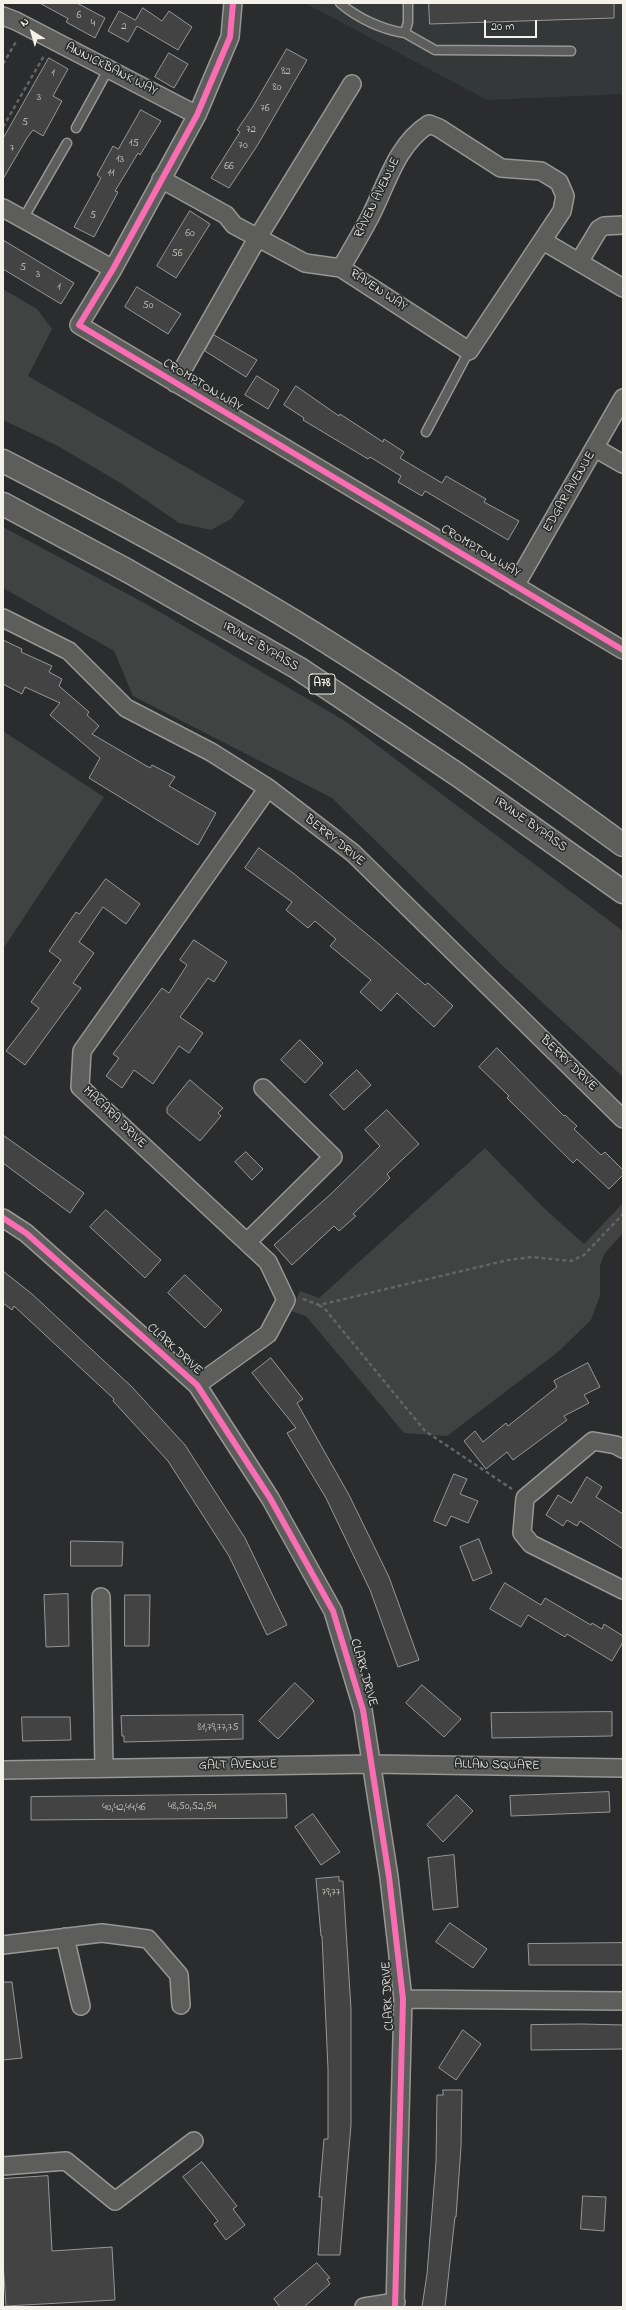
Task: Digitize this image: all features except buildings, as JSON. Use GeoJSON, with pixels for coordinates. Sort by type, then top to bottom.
{"type":"FeatureCollection","features":[{"type":"Feature","properties":{"kind":"highway"},"geometry":{"type":"LineString","coordinates":[[3,461],[138,531],[296,622],[484,744],[623,845]]}},
{"type":"Feature","properties":{"kind":"highway","name":"IRVINE BYPASS"},"geometry":{"type":"LineString","coordinates":[[3,504],[128,571],[298,668],[458,775],[623,892]]}},
{"type":"Feature","properties":{"kind":"street","name":"CROMPTON WAY"},"geometry":{"type":"LineString","coordinates":[[233,3],[230,37],[197,114],[113,269],[79,325],[623,650]]}},
{"type":"Feature","properties":{"kind":"street","name":"ANNICKBANK WAY"},"geometry":{"type":"LineString","coordinates":[[3,16],[109,68],[197,114]]}},
{"type":"Feature","properties":{"kind":"street"},"geometry":{"type":"LineString","coordinates":[[175,383],[258,237],[352,84]]}},
{"type":"Feature","properties":{"kind":"street","name":"RAVEN AVENUE"},"geometry":{"type":"LineString","coordinates":[[341,268],[370,216],[402,150],[418,131],[428,124],[440,128],[501,168],[541,171],[559,182],[565,196],[562,211],[543,241]]}},
{"type":"Feature","properties":{"kind":"street","name":"RAVEN WAY"},"geometry":{"type":"LineString","coordinates":[[161,179],[226,215],[234,225],[305,263],[341,268],[469,350]]}},
{"type":"Feature","properties":{"kind":"street"},"geometry":{"type":"LineString","coordinates":[[3,208],[113,269]]}},
{"type":"Feature","properties":{"kind":"street"},"geometry":{"type":"LineString","coordinates":[[579,262],[599,229],[616,225]]}},
{"type":"Feature","properties":{"kind":"street"},"geometry":{"type":"LineString","coordinates":[[469,350],[543,241],[623,288]]}},
{"type":"Feature","properties":{"kind":"street","name":"EDGAR AVENUE"},"geometry":{"type":"LineString","coordinates":[[515,586],[623,398]]}},
{"type":"Feature","properties":{"kind":"street"},"geometry":{"type":"LineString","coordinates":[[595,448],[623,464]]}},
{"type":"Feature","properties":{"kind":"street","name":"BERRY DRIVE"},"geometry":{"type":"LineString","coordinates":[[3,618],[70,651],[126,708],[211,752],[268,788],[353,854],[623,1119]]}},
{"type":"Feature","properties":{"kind":"street","name":"MACARA DRIVE"},"geometry":{"type":"LineString","coordinates":[[197,1385],[268,1334],[286,1300],[268,1262],[80,1087],[82,1051],[268,788]]}},
{"type":"Feature","properties":{"kind":"street"},"geometry":{"type":"LineString","coordinates":[[247,1242],[333,1157],[263,1088]]}},
{"type":"Feature","properties":{"kind":"street","name":"CLARK DRIVE"},"geometry":{"type":"LineString","coordinates":[[3,1218],[26,1233],[44,1248],[197,1385],[270,1498],[333,1611],[362,1710],[372,1764],[389,1877],[402,2000],[395,2304],[364,2307]]}},
{"type":"Feature","properties":{"kind":"street"},"geometry":{"type":"LineString","coordinates":[[623,1449],[616,1445],[593,1441],[525,1498],[522,1533],[531,1544],[623,1590]]}},
{"type":"Feature","properties":{"kind":"street"},"geometry":{"type":"LineString","coordinates":[[101,1596],[104,1768]]}},
{"type":"Feature","properties":{"kind":"street","name":"GALT AVENUE"},"geometry":{"type":"LineString","coordinates":[[3,1770],[372,1764]]}},
{"type":"Feature","properties":{"kind":"street","name":"ALLAN SQUARE"},"geometry":{"type":"LineString","coordinates":[[372,1764],[623,1768]]}},
{"type":"Feature","properties":{"kind":"street"},"geometry":{"type":"LineString","coordinates":[[3,1945],[102,1933],[148,1939],[179,1975],[181,2004]]}},
{"type":"Feature","properties":{"kind":"street"},"geometry":{"type":"LineString","coordinates":[[65,1937],[81,2006]]}},
{"type":"Feature","properties":{"kind":"street"},"geometry":{"type":"LineString","coordinates":[[402,2000],[623,2001]]}},
{"type":"Feature","properties":{"kind":"street"},"geometry":{"type":"LineString","coordinates":[[3,2166],[66,2161],[115,2201],[194,2141]]}},
{"type":"Feature","properties":{"kind":"lane"},"geometry":{"type":"LineString","coordinates":[[340,3],[360,16],[391,31],[405,33],[435,50],[571,51]]}},
{"type":"Feature","properties":{"kind":"lane"},"geometry":{"type":"LineString","coordinates":[[405,33],[408,22],[408,3]]}},
{"type":"Feature","properties":{"kind":"lane"},"geometry":{"type":"LineString","coordinates":[[76,128],[109,68]]}},
{"type":"Feature","properties":{"kind":"lane"},"geometry":{"type":"LineString","coordinates":[[22,219],[67,143]]}},
{"type":"Feature","properties":{"kind":"lane"},"geometry":{"type":"LineString","coordinates":[[426,432],[469,350]]}},
{"type":"Feature","properties":{"kind":"path"},"geometry":{"type":"LineString","coordinates":[[3,64],[25,26]]}},
{"type":"Feature","properties":{"kind":"path"},"geometry":{"type":"LineString","coordinates":[[3,127],[53,40]]}},
{"type":"Feature","properties":{"kind":"path"},"geometry":{"type":"LineString","coordinates":[[319,1305],[508,1260],[532,1257],[571,1261],[584,1255],[623,1214]]}},
{"type":"Feature","properties":{"kind":"path"},"geometry":{"type":"LineString","coordinates":[[282,1292],[319,1305],[325,1309],[425,1431],[525,1498]]}},
{"type":"Feature","properties":{"kind":"shaded area"},"geometry":{"type":"Polygon","coordinates":[[[305,3],[623,3],[623,94],[487,100],[305,3]]]}},
{"type":"Feature","properties":{"kind":"shaded area"},"geometry":{"type":"Polygon","coordinates":[[[3,289],[37,309],[52,329],[28,376],[245,501],[231,519],[211,530],[179,523],[122,484],[58,446],[3,420],[3,289]]]}},
{"type":"Feature","properties":{"kind":"shaded area"},"geometry":{"type":"Polygon","coordinates":[[[3,527],[148,605],[345,721],[623,931],[623,1077],[503,966],[332,798],[133,696],[114,651],[3,588],[3,527]]]}},
{"type":"Feature","properties":{"kind":"shaded area"},"geometry":{"type":"Polygon","coordinates":[[[3,731],[104,797],[3,949],[3,731]]]}},
{"type":"Feature","properties":{"kind":"shaded area"},"geometry":{"type":"Polygon","coordinates":[[[485,1148],[545,1209],[584,1244],[623,1203],[623,1233],[605,1253],[600,1265],[600,1296],[591,1320],[558,1352],[447,1436],[404,1433],[306,1316],[291,1311],[300,1291],[319,1298],[485,1148]]]}},
{"type":"Feature","properties":{"kind":"cycle path"},"geometry":{"type":"LineString","coordinates":[[233,3],[230,37],[197,115],[113,269],[79,325],[623,650]]}},
{"type":"Feature","properties":{"kind":"cycle path"},"geometry":{"type":"LineString","coordinates":[[3,1218],[26,1233],[197,1385],[270,1498],[333,1611],[363,1710],[389,1877],[403,1999],[395,2307]]}}]}
